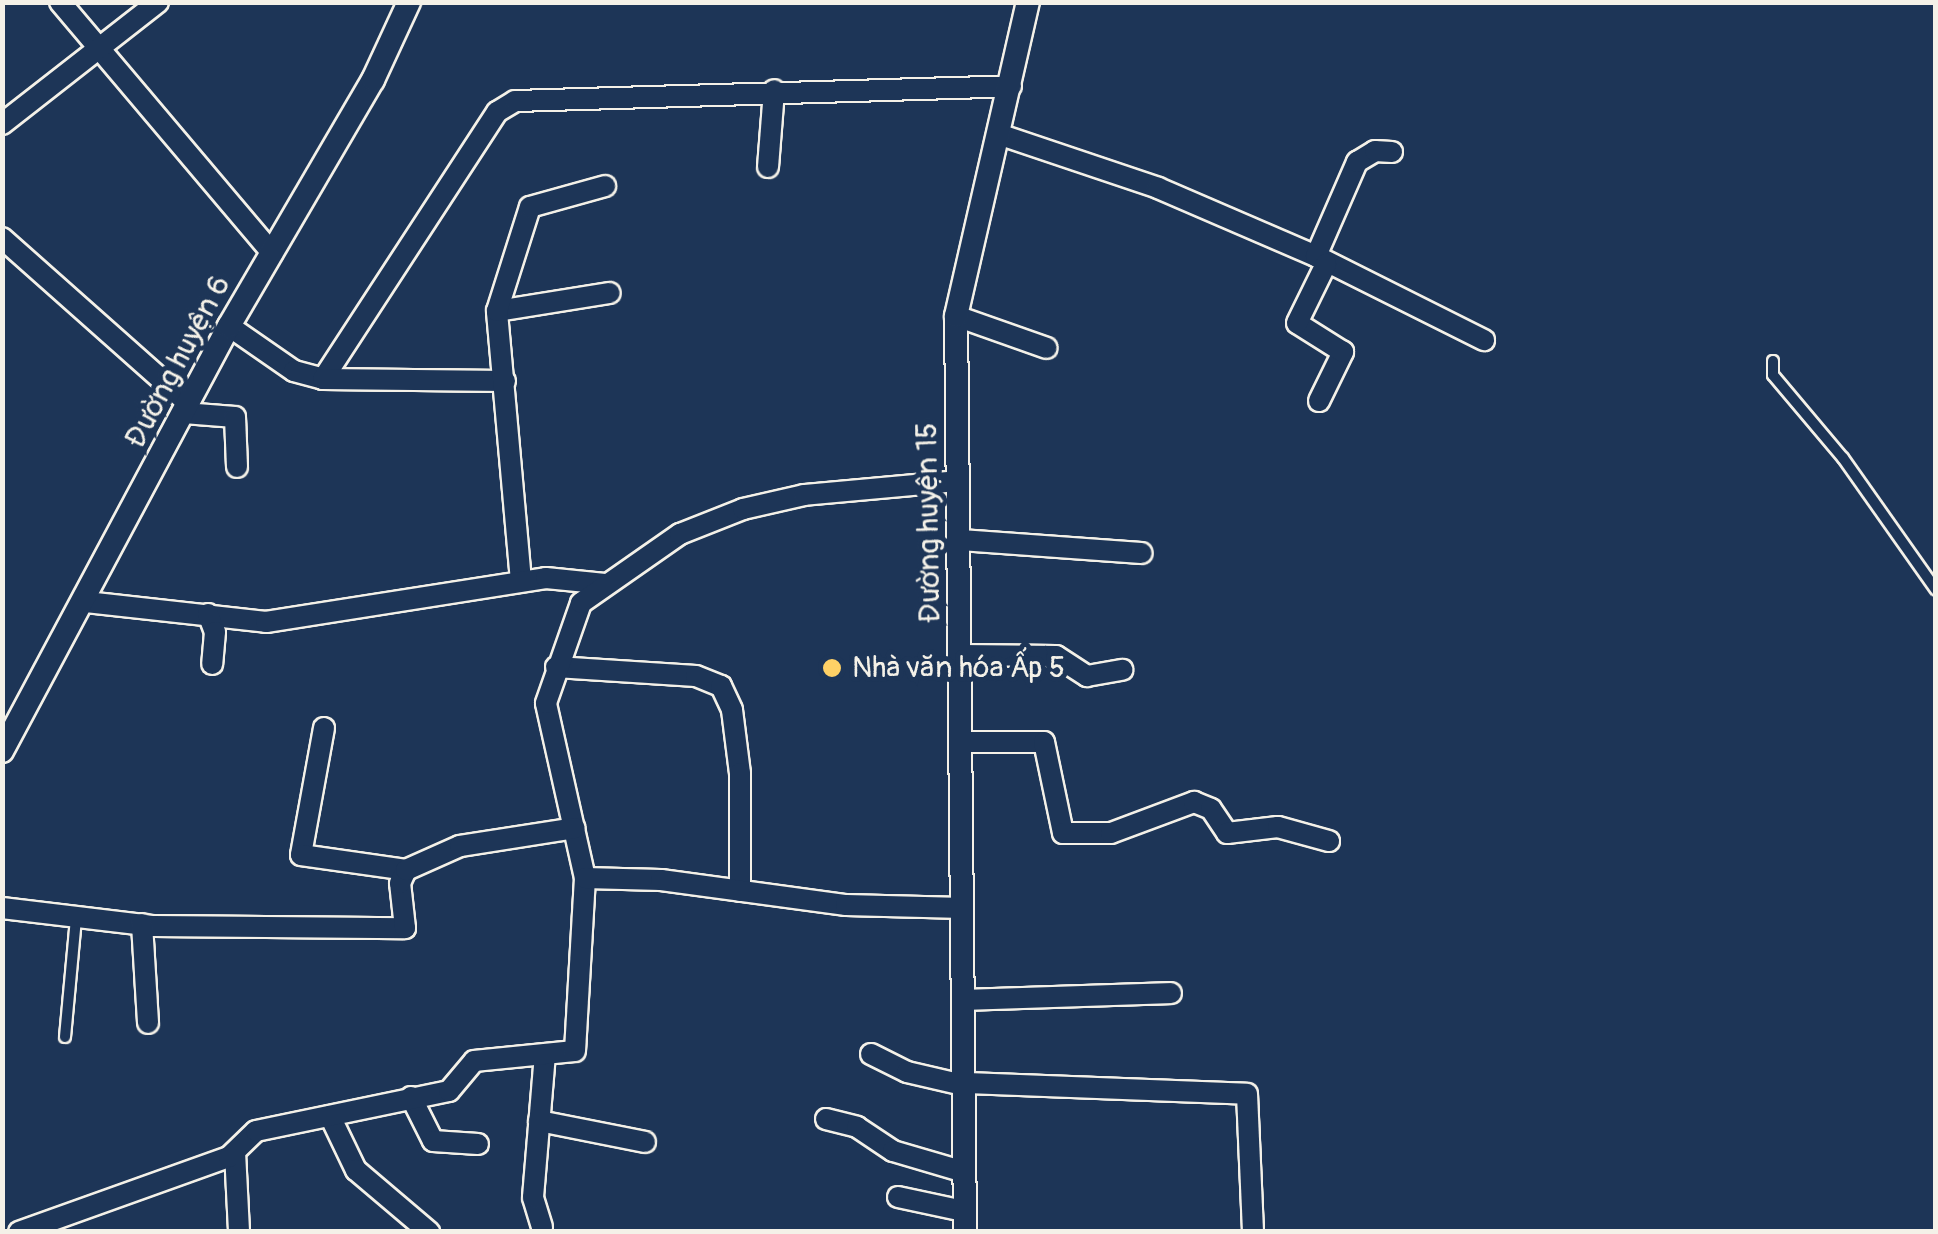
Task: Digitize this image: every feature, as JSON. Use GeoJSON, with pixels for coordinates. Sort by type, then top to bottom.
{"type":"FeatureCollection","features":[{"type":"Feature","properties":{"kind":"street"},"geometry":{"type":"LineString","coordinates":[[60,2],[272,253]]}},
{"type":"Feature","properties":{"kind":"street"},"geometry":{"type":"LineString","coordinates":[[2,124],[101,51],[158,2]]}},
{"type":"Feature","properties":{"kind":"street","name":"Đường huyện 6"},"geometry":{"type":"LineString","coordinates":[[2,751],[86,602],[230,326],[374,80],[408,2]]}},
{"type":"Feature","properties":{"kind":"street","name":"Đường huyện 15"},"geometry":{"type":"LineString","coordinates":[[964,1221],[967,1085],[956,316],[1028,2]]}},
{"type":"Feature","properties":{"kind":"street"},"geometry":{"type":"LineString","coordinates":[[324,379],[506,104],[774,90],[1011,86]]}},
{"type":"Feature","properties":{"kind":"street"},"geometry":{"type":"LineString","coordinates":[[768,167],[774,90]]}},
{"type":"Feature","properties":{"kind":"street"},"geometry":{"type":"LineString","coordinates":[[998,134],[1158,188],[1321,260],[1484,340]]}},
{"type":"Feature","properties":{"kind":"street"},"geometry":{"type":"LineString","coordinates":[[1319,401],[1343,352],[1297,324],[1357,162],[1375,150],[1392,152]]}},
{"type":"Feature","properties":{"kind":"street"},"geometry":{"type":"LineString","coordinates":[[521,581],[497,310],[530,207],[605,186]]}},
{"type":"Feature","properties":{"kind":"street"},"geometry":{"type":"LineString","coordinates":[[2,238],[186,409],[235,418],[236,467]]}},
{"type":"Feature","properties":{"kind":"street"},"geometry":{"type":"LineString","coordinates":[[497,310],[610,293]]}},
{"type":"Feature","properties":{"kind":"street"},"geometry":{"type":"LineString","coordinates":[[956,316],[1047,348]]}},
{"type":"Feature","properties":{"kind":"street"},"geometry":{"type":"LineString","coordinates":[[230,326],[294,371],[324,379],[505,381]]}},
{"type":"Feature","properties":{"kind":"street"},"geometry":{"type":"LineString","coordinates":[[19,1232],[235,1152],[256,1131],[452,1090],[474,1060],[544,1055],[577,1047],[585,878],[548,722],[556,668],[574,612],[605,584],[680,534],[742,509],[804,495],[957,481]]}},
{"type":"Feature","properties":{"kind":"street"},"geometry":{"type":"LineString","coordinates":[[960,540],[1142,553]]}},
{"type":"Feature","properties":{"kind":"street"},"geometry":{"type":"LineString","coordinates":[[86,602],[285,621],[521,581],[605,584]]}},
{"type":"Feature","properties":{"kind":"street"},"geometry":{"type":"LineString","coordinates":[[208,614],[215,632],[212,664]]}},
{"type":"Feature","properties":{"kind":"street"},"geometry":{"type":"LineString","coordinates":[[961,655],[1056,656],[1087,676],[1122,670]]}},
{"type":"Feature","properties":{"kind":"street"},"geometry":{"type":"LineString","coordinates":[[556,668],[696,676],[721,686],[732,710],[740,773],[740,891]]}},
{"type":"Feature","properties":{"kind":"street"},"geometry":{"type":"LineString","coordinates":[[324,728],[300,855],[406,870],[460,846],[576,828]]}},
{"type":"Feature","properties":{"kind":"street"},"geometry":{"type":"LineString","coordinates":[[962,742],[1044,742],[1063,834],[1110,832],[1203,803],[1227,833],[1278,827],[1329,841]]}},
{"type":"Feature","properties":{"kind":"street"},"geometry":{"type":"LineString","coordinates":[[3,909],[142,924],[405,928],[400,883],[406,870]]}},
{"type":"Feature","properties":{"kind":"street"},"geometry":{"type":"LineString","coordinates":[[585,878],[740,891],[846,905],[963,908]]}},
{"type":"Feature","properties":{"kind":"street"},"geometry":{"type":"LineString","coordinates":[[142,924],[148,1023]]}},
{"type":"Feature","properties":{"kind":"street"},"geometry":{"type":"LineString","coordinates":[[965,1000],[1171,993]]}},
{"type":"Feature","properties":{"kind":"street"},"geometry":{"type":"LineString","coordinates":[[871,1054],[907,1072],[967,1085],[1247,1094],[1253,1232]]}},
{"type":"Feature","properties":{"kind":"street"},"geometry":{"type":"LineString","coordinates":[[542,1227],[533,1197],[544,1055]]}},
{"type":"Feature","properties":{"kind":"street"},"geometry":{"type":"LineString","coordinates":[[410,1097],[433,1141],[478,1144]]}},
{"type":"Feature","properties":{"kind":"street"},"geometry":{"type":"LineString","coordinates":[[330,1116],[356,1170],[429,1232]]}},
{"type":"Feature","properties":{"kind":"street"},"geometry":{"type":"LineString","coordinates":[[826,1119],[856,1127],[893,1151],[965,1172]]}},
{"type":"Feature","properties":{"kind":"street"},"geometry":{"type":"LineString","coordinates":[[539,1121],[645,1142]]}},
{"type":"Feature","properties":{"kind":"street"},"geometry":{"type":"LineString","coordinates":[[235,1152],[239,1232]]}},
{"type":"Feature","properties":{"kind":"street"},"geometry":{"type":"LineString","coordinates":[[898,1197],[964,1221]]}},
{"type":"Feature","properties":{"kind":"lane"},"geometry":{"type":"LineString","coordinates":[[1773,361],[1773,375],[1843,458],[1936,590]]}},
{"type":"Feature","properties":{"kind":"lane"},"geometry":{"type":"LineString","coordinates":[[65,1037],[76,916]]}},
{"type":"Feature","properties":{"kind":"place","name":"Nhà văn hóa Ấp 5"},"geometry":{"type":"Point","coordinates":[832,668]}}]}
